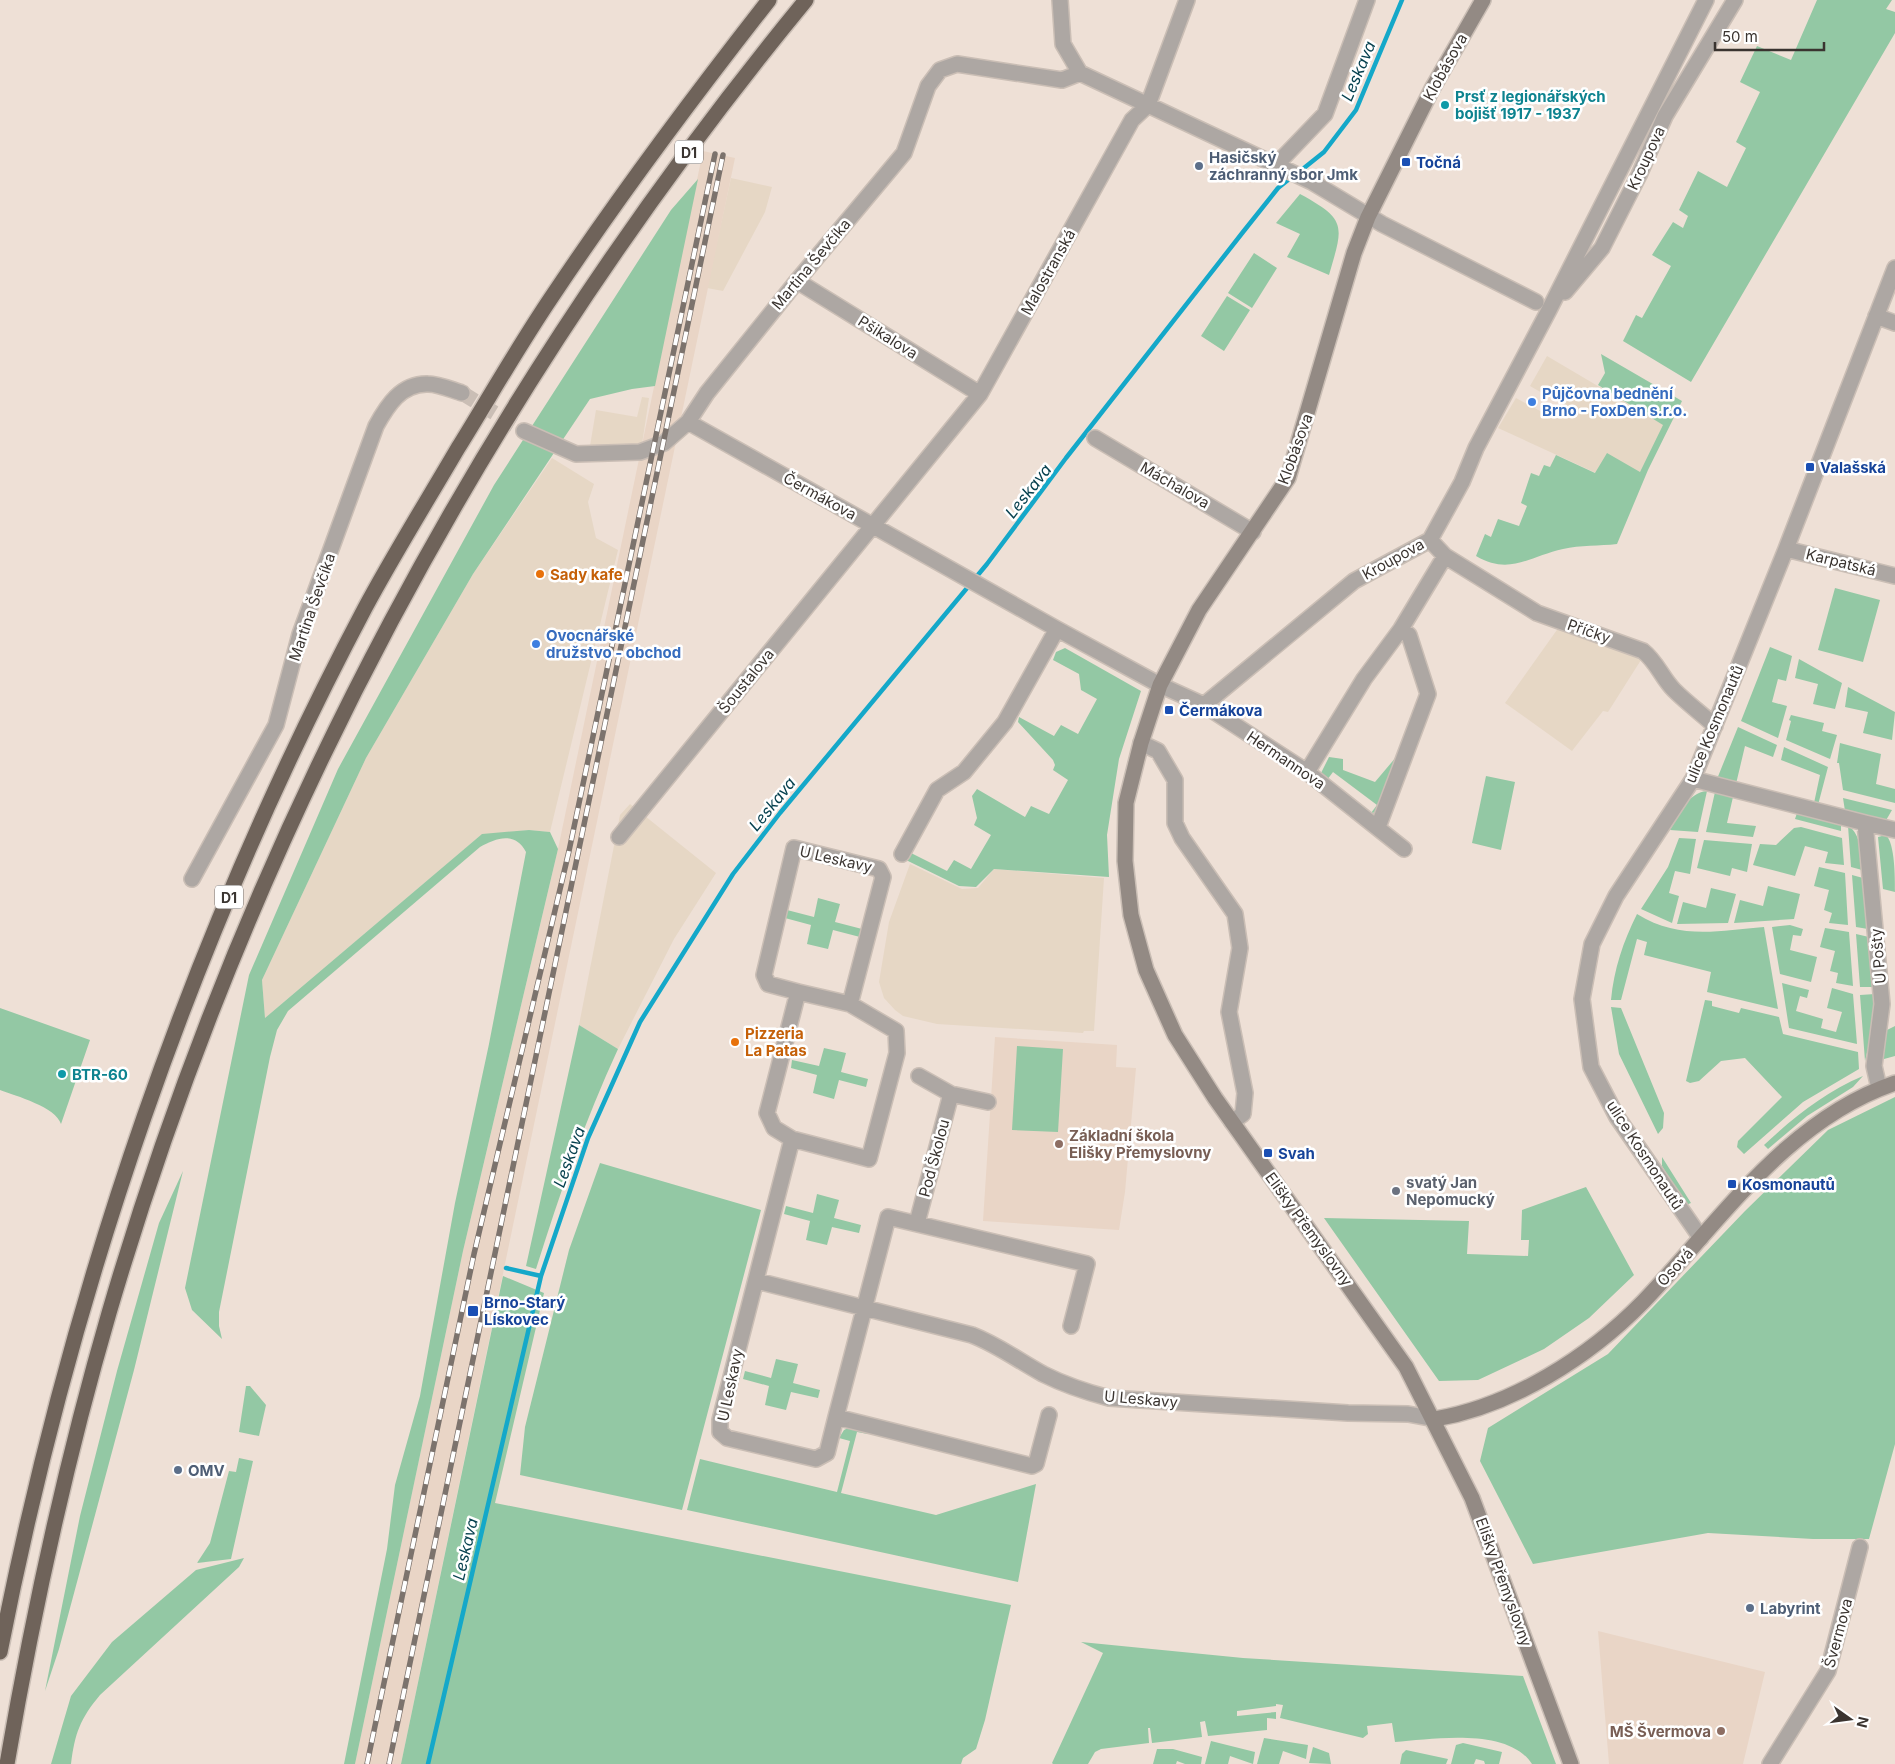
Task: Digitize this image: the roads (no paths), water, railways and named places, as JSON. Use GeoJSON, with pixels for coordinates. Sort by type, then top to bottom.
{"type":"FeatureCollection","features":[{"type":"Feature","properties":{"kind":"highway","name":"D1"},"geometry":{"type":"LineString","coordinates":[[0,1652],[23,1542],[70,1355],[128,1166],[174,1032],[217,926],[311,715],[367,606],[426,501],[519,348],[612,208],[769,0]]}},
{"type":"Feature","properties":{"kind":"highway","name":"D1"},"geometry":{"type":"LineString","coordinates":[[7,1764],[44,1569],[71,1451],[109,1314],[142,1204],[180,1094],[243,932],[288,826],[335,730],[454,506],[540,364],[577,307],[711,121],[806,0]]}},
{"type":"Feature","properties":{"kind":"street"},"geometry":{"type":"LineString","coordinates":[[1060,0],[1063,44],[1080,73],[1304,179],[1357,208],[1368,217],[1542,306]]}},
{"type":"Feature","properties":{"kind":"street","name":"Malostranská"},"geometry":{"type":"LineString","coordinates":[[873,525],[980,394],[1132,120],[1148,105],[1187,0]]}},
{"type":"Feature","properties":{"kind":"street"},"geometry":{"type":"LineString","coordinates":[[1279,167],[1324,114],[1367,0]]}},
{"type":"Feature","properties":{"kind":"street","name":"Klobásova"},"geometry":{"type":"LineString","coordinates":[[1160,685],[1199,610],[1254,532],[1288,478],[1354,253],[1368,217],[1429,96],[1483,0]]}},
{"type":"Feature","properties":{"kind":"street","name":"Kroupova"},"geometry":{"type":"LineString","coordinates":[[1204,705],[1354,581],[1430,540],[1462,482],[1542,306],[1706,0]]}},
{"type":"Feature","properties":{"kind":"street","name":"Kroupova"},"geometry":{"type":"LineString","coordinates":[[1542,306],[1602,248],[1639,175],[1665,116],[1735,0]]}},
{"type":"Feature","properties":{"kind":"street","name":"Martina Ševčíka"},"geometry":{"type":"LineString","coordinates":[[524,431],[576,454],[640,452],[664,442],[688,422],[706,393],[796,280],[904,153],[928,86],[940,70],[957,64],[1062,80],[1080,73]]}},
{"type":"Feature","properties":{"kind":"street","name":"ulice Kosmonautů"},"geometry":{"type":"LineString","coordinates":[[1701,1238],[1617,1117],[1591,1067],[1582,999],[1592,944],[1616,896],[1693,779],[1786,549],[1895,268]]}},
{"type":"Feature","properties":{"kind":"street","name":"Pšikalova"},"geometry":{"type":"LineString","coordinates":[[796,280],[980,394]]}},
{"type":"Feature","properties":{"kind":"street"},"geometry":{"type":"LineString","coordinates":[[1876,316],[1895,323]]}},
{"type":"Feature","properties":{"kind":"street","name":"Martina Ševčíka"},"geometry":{"type":"LineString","coordinates":[[192,880],[276,725],[300,634],[376,426],[386,409],[401,391],[428,384],[462,393]]}},
{"type":"Feature","properties":{"kind":"street","name":"Čermákova"},"geometry":{"type":"LineString","coordinates":[[688,422],[1057,630],[1160,685]]}},
{"type":"Feature","properties":{"kind":"street","name":"Máchalova"},"geometry":{"type":"LineString","coordinates":[[1095,438],[1254,532]]}},
{"type":"Feature","properties":{"kind":"street","name":"Šoustalova"},"geometry":{"type":"LineString","coordinates":[[620,838],[873,525]]}},
{"type":"Feature","properties":{"kind":"street","name":"Příčky"},"geometry":{"type":"LineString","coordinates":[[1430,540],[1445,556],[1537,613],[1643,651],[1654,660],[1660,672],[1674,690],[1715,726]]}},
{"type":"Feature","properties":{"kind":"street","name":"Karpatská"},"geometry":{"type":"LineString","coordinates":[[1786,549],[1895,576]]}},
{"type":"Feature","properties":{"kind":"street"},"geometry":{"type":"LineString","coordinates":[[1307,772],[1364,679],[1401,629],[1445,556]]}},
{"type":"Feature","properties":{"kind":"street"},"geometry":{"type":"LineString","coordinates":[[1378,827],[1428,694],[1409,635],[1401,629]]}},
{"type":"Feature","properties":{"kind":"street"},"geometry":{"type":"LineString","coordinates":[[902,854],[937,790],[964,772],[1005,722],[1057,630]]}},
{"type":"Feature","properties":{"kind":"street","name":"Hermannova"},"geometry":{"type":"LineString","coordinates":[[1160,685],[1204,705],[1307,772],[1404,848]]}},
{"type":"Feature","properties":{"kind":"street","name":"Elišky Přemyslovny"},"geometry":{"type":"LineString","coordinates":[[1160,685],[1141,743],[1126,803],[1125,861],[1131,915],[1146,970],[1175,1035],[1232,1122],[1398,1354],[1435,1420],[1472,1498],[1571,1764]]}},
{"type":"Feature","properties":{"kind":"street"},"geometry":{"type":"LineString","coordinates":[[1141,743],[1158,751],[1175,780],[1175,823],[1182,838],[1235,914],[1240,948],[1229,1012],[1245,1093],[1244,1114],[1232,1122]]}},
{"type":"Feature","properties":{"kind":"street"},"geometry":{"type":"LineString","coordinates":[[1693,779],[1895,830]]}},
{"type":"Feature","properties":{"kind":"street","name":"U Pošty"},"geometry":{"type":"LineString","coordinates":[[1865,823],[1882,1004],[1874,1066],[1879,1088]]}},
{"type":"Feature","properties":{"kind":"street","name":"U Leskavy"},"geometry":{"type":"LineString","coordinates":[[798,992],[767,1113],[774,1128],[792,1139],[869,1159],[897,1053],[896,1031],[850,1004],[768,984],[764,975],[794,848],[879,869],[883,877],[850,1004]]}},
{"type":"Feature","properties":{"kind":"street"},"geometry":{"type":"LineString","coordinates":[[919,1076],[951,1094],[988,1102]]}},
{"type":"Feature","properties":{"kind":"street","name":"Osová"},"geometry":{"type":"LineString","coordinates":[[1435,1420],[1473,1411],[1522,1389],[1569,1363],[1606,1335],[1642,1303],[1768,1164],[1803,1134],[1838,1109],[1879,1088],[1895,1083]]}},
{"type":"Feature","properties":{"kind":"street","name":"Pod Školou"},"geometry":{"type":"LineString","coordinates":[[917,1223],[951,1094]]}},
{"type":"Feature","properties":{"kind":"street","name":"U Leskavy"},"geometry":{"type":"LineString","coordinates":[[792,1139],[757,1281],[750,1296],[720,1420],[720,1432],[727,1438],[816,1459],[827,1454],[888,1217],[1087,1264],[1071,1326]]}},
{"type":"Feature","properties":{"kind":"street","name":"U Leskavy"},"geometry":{"type":"LineString","coordinates":[[757,1281],[972,1335],[991,1342],[1042,1373],[1074,1388],[1109,1398],[1348,1413],[1408,1414],[1435,1420]]}},
{"type":"Feature","properties":{"kind":"street"},"geometry":{"type":"LineString","coordinates":[[836,1417],[1032,1466],[1036,1464],[1049,1415]]}},
{"type":"Feature","properties":{"kind":"street","name":"Švermova"},"geometry":{"type":"LineString","coordinates":[[1770,1764],[1828,1671],[1860,1547]]}},
{"type":"Feature","properties":{"kind":"waterway","name":"Leskava"},"geometry":{"type":"LineString","coordinates":[[1299,172],[1324,152],[1356,110],[1402,0]]}},
{"type":"Feature","properties":{"kind":"waterway","name":"Leskava"},"geometry":{"type":"LineString","coordinates":[[428,1764],[541,1276],[588,1138],[640,1022],[733,874],[780,813],[987,564],[1066,458],[1243,232],[1278,188],[1293,176]]}},
{"type":"Feature","properties":{"kind":"waterway"},"geometry":{"type":"LineString","coordinates":[[506,1268],[541,1276]]}},
{"type":"Feature","properties":{"kind":"tunnel"},"geometry":{"type":"LineString","coordinates":[[462,393],[524,431]]}},
{"type":"Feature","properties":{"kind":"railway"},"geometry":{"type":"LineString","coordinates":[[367,1764],[474,1254],[569,851],[715,154]]}},
{"type":"Feature","properties":{"kind":"railway"},"geometry":{"type":"LineString","coordinates":[[389,1764],[723,155]]}},
{"type":"Feature","properties":{"kind":"place","name":"Prsť z legionářských bojišť 1917 - 1937"},"geometry":{"type":"Point","coordinates":[1445,105]}},
{"type":"Feature","properties":{"kind":"place","name":"Točná"},"geometry":{"type":"Point","coordinates":[1406,162]}},
{"type":"Feature","properties":{"kind":"place","name":"Hasičský záchranný sbor Jmk"},"geometry":{"type":"Point","coordinates":[1199,166]}},
{"type":"Feature","properties":{"kind":"place","name":"Půjčovna bednění Brno - FoxDen s.r.o."},"geometry":{"type":"Point","coordinates":[1532,402]}},
{"type":"Feature","properties":{"kind":"place","name":"Valašská"},"geometry":{"type":"Point","coordinates":[1810,467]}},
{"type":"Feature","properties":{"kind":"place","name":"Sady kafe"},"geometry":{"type":"Point","coordinates":[540,574]}},
{"type":"Feature","properties":{"kind":"place","name":"Ovocnářské družstvo - obchod"},"geometry":{"type":"Point","coordinates":[536,644]}},
{"type":"Feature","properties":{"kind":"place","name":"Čermákova"},"geometry":{"type":"Point","coordinates":[1169,710]}},
{"type":"Feature","properties":{"kind":"place","name":"Pizzeria La Patas"},"geometry":{"type":"Point","coordinates":[735,1042]}},
{"type":"Feature","properties":{"kind":"place","name":"BTR-60"},"geometry":{"type":"Point","coordinates":[62,1074]}},
{"type":"Feature","properties":{"kind":"place","name":"Základní škola Elišky Přemyslovny"},"geometry":{"type":"Point","coordinates":[1059,1144]}},
{"type":"Feature","properties":{"kind":"place","name":"Svah"},"geometry":{"type":"Point","coordinates":[1268,1153]}},
{"type":"Feature","properties":{"kind":"place","name":"Kosmonautů"},"geometry":{"type":"Point","coordinates":[1732,1184]}},
{"type":"Feature","properties":{"kind":"place","name":"svatý Jan Nepomucký"},"geometry":{"type":"Point","coordinates":[1396,1191]}},
{"type":"Feature","properties":{"kind":"place","name":"Brno-Starý Lískovec"},"geometry":{"type":"Point","coordinates":[473,1311]}},
{"type":"Feature","properties":{"kind":"place","name":"OMV"},"geometry":{"type":"Point","coordinates":[178,1470]}},
{"type":"Feature","properties":{"kind":"place","name":"Labyrint"},"geometry":{"type":"Point","coordinates":[1750,1608]}},
{"type":"Feature","properties":{"kind":"place","name":"MŠ Švermova"},"geometry":{"type":"Point","coordinates":[1721,1731]}}]}
